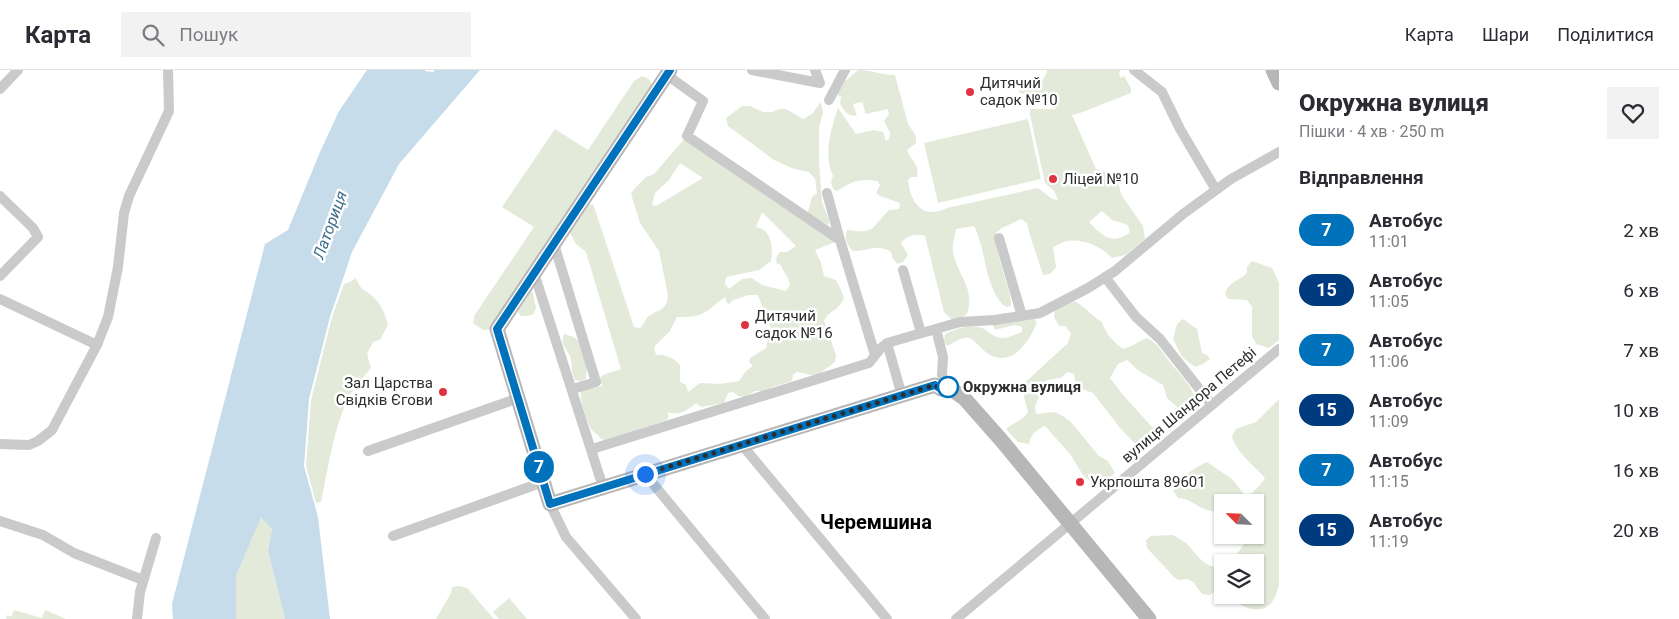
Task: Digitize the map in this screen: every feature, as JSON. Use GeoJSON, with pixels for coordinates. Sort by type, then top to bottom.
{"type":"FeatureCollection","features":[{"type":"Feature","properties":{"kind":"street"},"geometry":{"type":"LineString","coordinates":[[0,88],[18,70]]}},
{"type":"Feature","properties":{"kind":"street"},"geometry":{"type":"LineString","coordinates":[[0,444],[29,445],[38,441],[52,430],[97,345],[108,317],[118,267],[124,213],[129,196],[169,111],[168,70]]}},
{"type":"Feature","properties":{"kind":"street"},"geometry":{"type":"LineString","coordinates":[[752,70],[820,83],[815,70]]}},
{"type":"Feature","properties":{"kind":"street"},"geometry":{"type":"LineString","coordinates":[[829,100],[845,70]]}},
{"type":"Feature","properties":{"kind":"street"},"geometry":{"type":"LineString","coordinates":[[1134,70],[1162,92],[1180,129],[1216,190]]}},
{"type":"Feature","properties":{"kind":"street"},"geometry":{"type":"LineString","coordinates":[[1273,70],[1279,83]]}},
{"type":"Feature","properties":{"kind":"street"},"geometry":{"type":"LineString","coordinates":[[636,619],[566,537],[550,504],[497,329],[668,72],[704,101],[687,136],[840,240]]}},
{"type":"Feature","properties":{"kind":"street"},"geometry":{"type":"LineString","coordinates":[[592,449],[869,363],[887,343],[960,322],[1040,313],[1105,277],[1183,214],[1231,179],[1279,152]]}},
{"type":"Feature","properties":{"kind":"street"},"geometry":{"type":"LineString","coordinates":[[827,193],[875,355]]}},
{"type":"Feature","properties":{"kind":"street"},"geometry":{"type":"LineString","coordinates":[[0,196],[33,228],[38,237],[0,276]]}},
{"type":"Feature","properties":{"kind":"street"},"geometry":{"type":"LineString","coordinates":[[999,238],[1022,316]]}},
{"type":"Feature","properties":{"kind":"street"},"geometry":{"type":"LineString","coordinates":[[554,244],[596,382],[573,389]]}},
{"type":"Feature","properties":{"kind":"street"},"geometry":{"type":"LineString","coordinates":[[903,270],[921,333]]}},
{"type":"Feature","properties":{"kind":"street"},"geometry":{"type":"LineString","coordinates":[[534,273],[573,389],[603,487]]}},
{"type":"Feature","properties":{"kind":"street"},"geometry":{"type":"LineString","coordinates":[[1105,277],[1136,317],[1160,339],[1212,405]]}},
{"type":"Feature","properties":{"kind":"street"},"geometry":{"type":"LineString","coordinates":[[0,300],[97,345]]}},
{"type":"Feature","properties":{"kind":"street"},"geometry":{"type":"LineString","coordinates":[[936,329],[943,357],[941,382]]}},
{"type":"Feature","properties":{"kind":"street"},"geometry":{"type":"LineString","coordinates":[[887,343],[902,396]]}},
{"type":"Feature","properties":{"kind":"street","name":"вулиця Шандора Петефі"},"geometry":{"type":"LineString","coordinates":[[956,619],[1279,349]]}},
{"type":"Feature","properties":{"kind":"street"},"geometry":{"type":"LineString","coordinates":[[550,504],[902,396],[941,382]]}},
{"type":"Feature","properties":{"kind":"street"},"geometry":{"type":"LineString","coordinates":[[941,382],[964,398],[1149,619]]}},
{"type":"Feature","properties":{"kind":"street"},"geometry":{"type":"LineString","coordinates":[[368,452],[519,398]]}},
{"type":"Feature","properties":{"kind":"street"},"geometry":{"type":"LineString","coordinates":[[742,445],[887,619]]}},
{"type":"Feature","properties":{"kind":"street"},"geometry":{"type":"LineString","coordinates":[[645,474],[765,619]]}},
{"type":"Feature","properties":{"kind":"street"},"geometry":{"type":"LineString","coordinates":[[393,536],[543,482]]}},
{"type":"Feature","properties":{"kind":"street"},"geometry":{"type":"LineString","coordinates":[[0,521],[44,535],[74,553],[144,580]]}},
{"type":"Feature","properties":{"kind":"street"},"geometry":{"type":"LineString","coordinates":[[137,619],[140,592],[156,538]]}},
{"type":"Feature","properties":{"kind":"green space"},"geometry":{"type":"Polygon","coordinates":[[[858,70],[895,75],[908,124],[916,136],[916,143],[907,150],[918,173],[917,177],[911,177],[908,180],[912,196],[919,207],[931,212],[1038,188],[1052,199],[1058,200],[1054,191],[1045,183],[1030,115],[1030,109],[1056,109],[1052,106],[1043,105],[1039,99],[1033,96],[1019,93],[1019,89],[1033,86],[1040,82],[1047,70],[1120,70],[1119,75],[1121,78],[1124,76],[1131,88],[1131,93],[1072,115],[1096,169],[1116,177],[1122,196],[1143,226],[1145,239],[1125,255],[1112,258],[1096,246],[1090,244],[1077,241],[1063,242],[1053,247],[1056,267],[1050,274],[1043,275],[1027,223],[1021,219],[1002,228],[996,233],[996,238],[1010,297],[1011,306],[1006,307],[999,300],[990,281],[974,226],[956,229],[953,254],[966,284],[969,305],[967,314],[961,318],[951,319],[944,312],[925,236],[912,235],[903,240],[901,243],[908,255],[903,262],[898,264],[893,259],[891,252],[886,249],[877,248],[853,251],[847,242],[847,230],[863,231],[872,229],[889,210],[899,209],[900,203],[876,193],[880,185],[877,181],[860,180],[837,191],[833,189],[831,181],[833,176],[828,151],[838,108],[856,134],[874,130],[883,132],[886,141],[889,139],[890,133],[884,121],[889,114],[888,109],[866,114],[862,102],[853,104],[857,116],[845,111],[840,104],[841,97],[831,91],[834,82],[847,80],[858,70]],[[1102,211],[1089,222],[1108,238],[1118,238],[1130,232],[1128,225],[1112,220],[1102,211]]]}},
{"type":"Feature","properties":{"kind":"green space"},"geometry":{"type":"Polygon","coordinates":[[[642,76],[649,79],[652,85],[497,329],[483,330],[473,323],[474,316],[534,227],[502,207],[555,129],[588,150],[634,81],[642,76]]]}},
{"type":"Feature","properties":{"kind":"green space"},"geometry":{"type":"Polygon","coordinates":[[[821,102],[823,113],[819,127],[819,161],[822,202],[829,225],[814,218],[808,212],[812,197],[817,193],[815,179],[809,172],[794,169],[774,160],[728,126],[726,118],[742,106],[750,106],[763,112],[786,109],[803,119],[812,114],[821,102]]]}},
{"type":"Feature","properties":{"kind":"green space"},"geometry":{"type":"Polygon","coordinates":[[[1028,119],[1041,179],[938,203],[924,143],[1028,119]]]}},
{"type":"Feature","properties":{"kind":"green space"},"geometry":{"type":"Polygon","coordinates":[[[687,136],[840,240],[815,250],[824,276],[836,280],[844,298],[824,321],[836,355],[835,362],[819,374],[811,375],[797,372],[793,375],[792,381],[772,387],[766,391],[755,391],[745,397],[738,396],[733,392],[728,393],[724,403],[701,407],[696,403],[682,412],[667,412],[669,416],[667,420],[605,440],[601,439],[590,427],[582,405],[581,391],[602,386],[600,378],[603,375],[621,369],[586,252],[576,244],[570,233],[589,205],[593,204],[634,327],[640,328],[650,315],[663,308],[668,295],[659,251],[640,223],[631,194],[646,177],[654,174],[687,136]],[[680,163],[669,180],[655,193],[652,205],[656,206],[703,178],[680,163]],[[762,212],[756,227],[768,235],[772,250],[771,261],[759,270],[726,277],[725,284],[729,289],[742,279],[752,278],[763,285],[786,291],[790,285],[781,265],[776,263],[777,256],[780,252],[787,252],[796,246],[762,212]],[[749,295],[733,300],[729,304],[726,302],[725,297],[704,313],[677,317],[670,331],[654,347],[656,355],[670,357],[680,365],[680,382],[686,385],[688,392],[700,383],[720,384],[739,381],[746,371],[753,366],[749,362],[750,358],[766,348],[771,328],[758,295],[749,295]]]}},
{"type":"Feature","properties":{"kind":"green space"},"geometry":{"type":"Polygon","coordinates":[[[1252,261],[1272,268],[1279,283],[1279,340],[1269,348],[1256,344],[1252,336],[1252,307],[1247,300],[1228,299],[1225,294],[1231,284],[1247,273],[1247,267],[1252,261]]]}},
{"type":"Feature","properties":{"kind":"green space"},"geometry":{"type":"Polygon","coordinates":[[[356,278],[361,287],[380,305],[388,325],[380,340],[373,342],[367,354],[371,368],[356,386],[343,410],[334,441],[321,502],[316,503],[306,466],[311,400],[332,317],[344,284],[356,278]]]}},
{"type":"Feature","properties":{"kind":"green space"},"geometry":{"type":"Polygon","coordinates":[[[532,290],[536,307],[534,314],[521,316],[518,312],[532,290]]]}},
{"type":"Feature","properties":{"kind":"green space"},"geometry":{"type":"Polygon","coordinates":[[[1074,301],[1102,322],[1110,337],[1123,349],[1147,338],[1155,343],[1188,384],[1194,394],[1197,406],[1186,415],[1167,398],[1163,385],[1139,371],[1127,360],[1118,364],[1110,378],[1123,395],[1161,435],[1142,451],[1120,428],[1093,393],[1082,389],[1075,380],[1074,374],[1067,372],[1061,378],[1047,380],[1035,406],[1036,414],[1054,412],[1061,415],[1070,421],[1099,456],[1108,461],[1115,473],[1097,488],[1083,475],[1070,454],[1045,426],[1034,433],[1029,444],[1018,442],[1006,429],[1028,412],[1024,397],[1025,391],[1019,388],[1068,343],[1071,333],[1065,326],[1059,326],[1054,317],[1055,310],[1074,301]]]}},
{"type":"Feature","properties":{"kind":"green space"},"geometry":{"type":"Polygon","coordinates":[[[1003,313],[1034,319],[1037,322],[1024,345],[1011,356],[1004,358],[996,357],[987,353],[969,338],[960,339],[947,346],[944,341],[945,334],[971,326],[986,330],[1000,338],[1022,332],[1022,327],[1015,325],[995,330],[993,325],[995,320],[1003,313]]]}},
{"type":"Feature","properties":{"kind":"green space"},"geometry":{"type":"Polygon","coordinates":[[[1183,319],[1197,329],[1202,353],[1210,359],[1195,367],[1182,357],[1173,339],[1177,324],[1183,319]]]}},
{"type":"Feature","properties":{"kind":"green space"},"geometry":{"type":"Polygon","coordinates":[[[564,334],[575,338],[581,346],[587,369],[586,379],[581,381],[575,380],[570,356],[563,343],[564,334]]]}},
{"type":"Feature","properties":{"kind":"green space"},"geometry":{"type":"Polygon","coordinates":[[[1279,399],[1279,585],[1275,597],[1263,609],[1247,608],[1240,604],[1264,604],[1264,554],[1237,554],[1244,544],[1264,544],[1264,494],[1251,494],[1265,478],[1237,448],[1232,436],[1236,429],[1256,422],[1279,399]]]}},
{"type":"Feature","properties":{"kind":"green space"},"geometry":{"type":"Polygon","coordinates":[[[1207,462],[1232,479],[1244,494],[1214,494],[1214,511],[1203,509],[1187,500],[1178,498],[1173,491],[1178,482],[1187,474],[1207,462]]]}},
{"type":"Feature","properties":{"kind":"green space"},"geometry":{"type":"Polygon","coordinates":[[[261,516],[272,529],[268,551],[285,619],[236,619],[236,576],[261,516]]]}},
{"type":"Feature","properties":{"kind":"green space"},"geometry":{"type":"Polygon","coordinates":[[[1173,535],[1185,543],[1206,564],[1214,567],[1214,592],[1210,595],[1202,594],[1193,582],[1187,579],[1179,580],[1174,577],[1147,548],[1146,540],[1151,536],[1173,535]]]}},
{"type":"Feature","properties":{"kind":"green space"},"geometry":{"type":"Polygon","coordinates":[[[452,587],[467,588],[494,619],[436,619],[451,593],[452,587]]]}},
{"type":"Feature","properties":{"kind":"green space"},"geometry":{"type":"Polygon","coordinates":[[[509,598],[527,619],[499,619],[493,612],[509,598]]]}},
{"type":"Feature","properties":{"kind":"green space"},"geometry":{"type":"Polygon","coordinates":[[[14,610],[42,618],[45,610],[66,619],[6,619],[7,615],[11,617],[14,610]]]}},
{"type":"Feature","properties":{"kind":"water","name":"Латориця"},"geometry":{"type":"Polygon","coordinates":[[[367,70],[425,70],[433,72],[435,70],[480,70],[399,164],[352,252],[330,317],[309,399],[304,466],[318,517],[330,619],[285,619],[268,551],[272,529],[261,517],[236,576],[236,619],[173,619],[172,604],[265,244],[288,230],[339,111],[367,70]]]}},
{"type":"Feature","properties":{"kind":"bus line","name":"7"},"geometry":{"type":"LineString","coordinates":[[670,70],[497,329],[550,504],[935,385],[939,389],[948,387]]}},
{"type":"Feature","properties":{"kind":"place","name":"Дитячий садок №10"},"geometry":{"type":"Point","coordinates":[970,92]}},
{"type":"Feature","properties":{"kind":"place","name":"Ліцей №10"},"geometry":{"type":"Point","coordinates":[1053,179]}},
{"type":"Feature","properties":{"kind":"place","name":"Дитячий садок №16"},"geometry":{"type":"Point","coordinates":[745,325]}},
{"type":"Feature","properties":{"kind":"place","name":"Окружна вулиця"},"geometry":{"type":"Point","coordinates":[948,387]}},
{"type":"Feature","properties":{"kind":"place","name":"Зал Царства Свідків Єгови"},"geometry":{"type":"Point","coordinates":[443,392]}},
{"type":"Feature","properties":{"kind":"place","name":"Укрпошта 89601"},"geometry":{"type":"Point","coordinates":[1080,482]}},
{"type":"Feature","properties":{"kind":"district","name":"Черемшина"},"geometry":{"type":"Point","coordinates":[876,522]}},
{"type":"Feature","properties":{"kind":"route"},"geometry":{"type":"LineString","coordinates":[[645,474],[935,385],[939,389],[948,387]]}}]}
